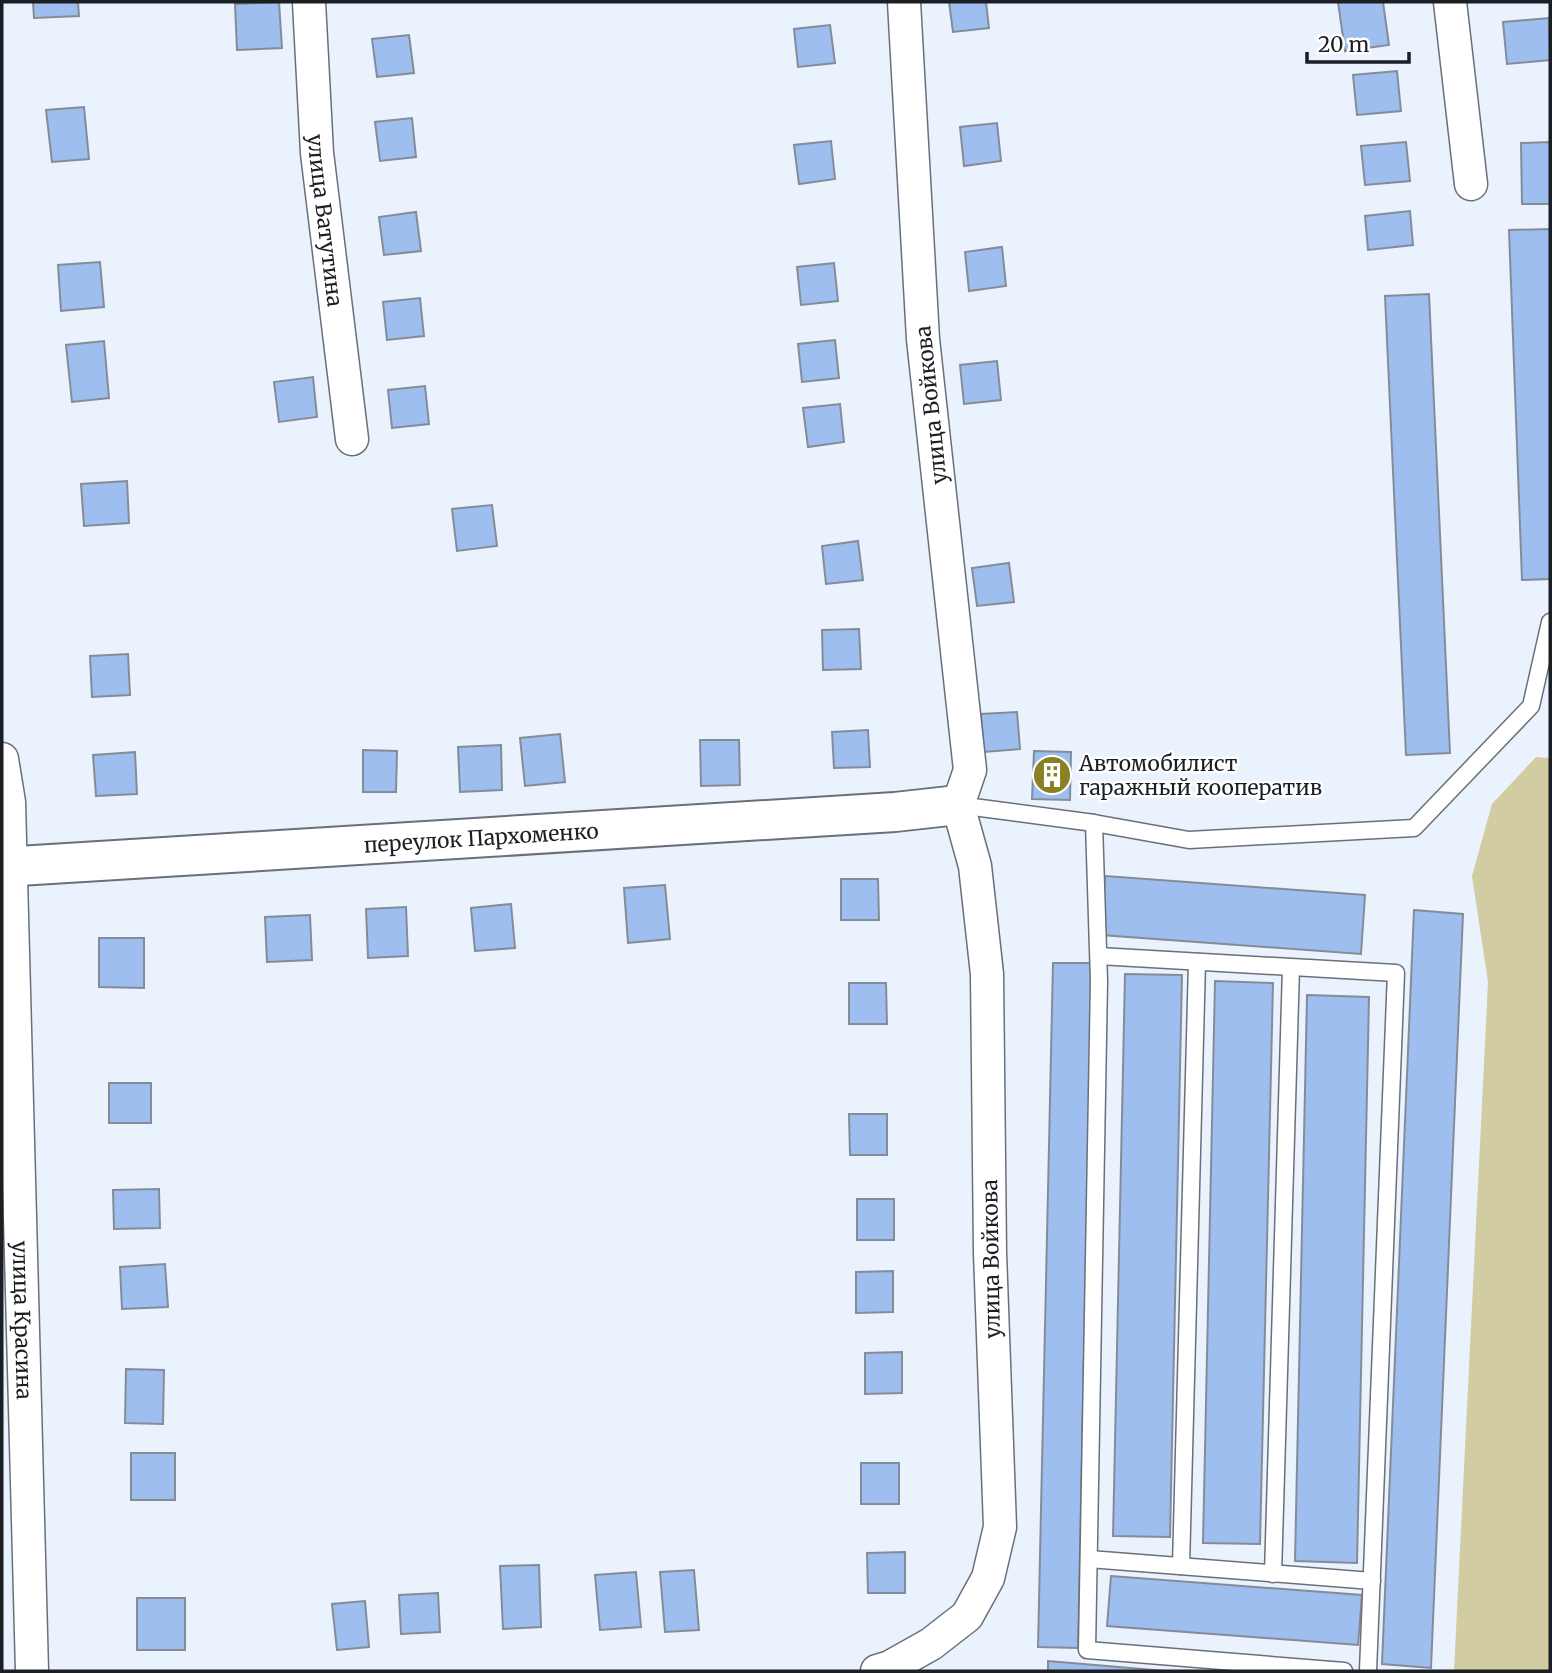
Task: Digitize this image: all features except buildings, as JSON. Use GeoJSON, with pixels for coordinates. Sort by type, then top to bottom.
{"type":"FeatureCollection","features":[{"type":"Feature","properties":{"kind":"street","name":"улица Ватутина"},"geometry":{"type":"LineString","coordinates":[[309,2],[317,153],[352,439]]}},
{"type":"Feature","properties":{"kind":"street","name":"улица Войкова"},"geometry":{"type":"LineString","coordinates":[[884,1669],[931,1644],[967,1616],[988,1578],[1000,1527],[990,1253],[987,974],[975,866],[958,805],[970,770],[923,339],[904,2]]}},
{"type":"Feature","properties":{"kind":"street"},"geometry":{"type":"LineString","coordinates":[[1450,2],[1471,184]]}},
{"type":"Feature","properties":{"kind":"street","name":"улица Красина"},"geometry":{"type":"LineString","coordinates":[[2,759],[9,802],[6,867],[32,1671]]}},
{"type":"Feature","properties":{"kind":"street","name":"переулок Пархоменко"},"geometry":{"type":"LineString","coordinates":[[6,867],[895,812],[958,805]]}},
{"type":"Feature","properties":{"kind":"lane"},"geometry":{"type":"LineString","coordinates":[[958,805],[1094,823],[1189,841],[1414,828],[1531,706],[1550,622]]}},
{"type":"Feature","properties":{"kind":"lane"},"geometry":{"type":"LineString","coordinates":[[1094,823],[1099,956],[1087,1650],[1344,1671]]}},
{"type":"Feature","properties":{"kind":"lane"},"geometry":{"type":"LineString","coordinates":[[1099,956],[1396,973],[1368,1671]]}},
{"type":"Feature","properties":{"kind":"lane"},"geometry":{"type":"LineString","coordinates":[[1181,1566],[1197,962]]}},
{"type":"Feature","properties":{"kind":"lane"},"geometry":{"type":"LineString","coordinates":[[1273,1574],[1291,968]]}},
{"type":"Feature","properties":{"kind":"lane"},"geometry":{"type":"LineString","coordinates":[[1089,1559],[1372,1581]]}},
{"type":"Feature","properties":{"kind":"shaded area"},"geometry":{"type":"Polygon","coordinates":[[[1536,757],[1550,758],[1550,1671],[1454,1671],[1488,982],[1472,876],[1492,804],[1536,757]]]}},
{"type":"Feature","properties":{"kind":"place","name":"Автомобилист гаражный кооператив"},"geometry":{"type":"Point","coordinates":[1052,775]}}]}
